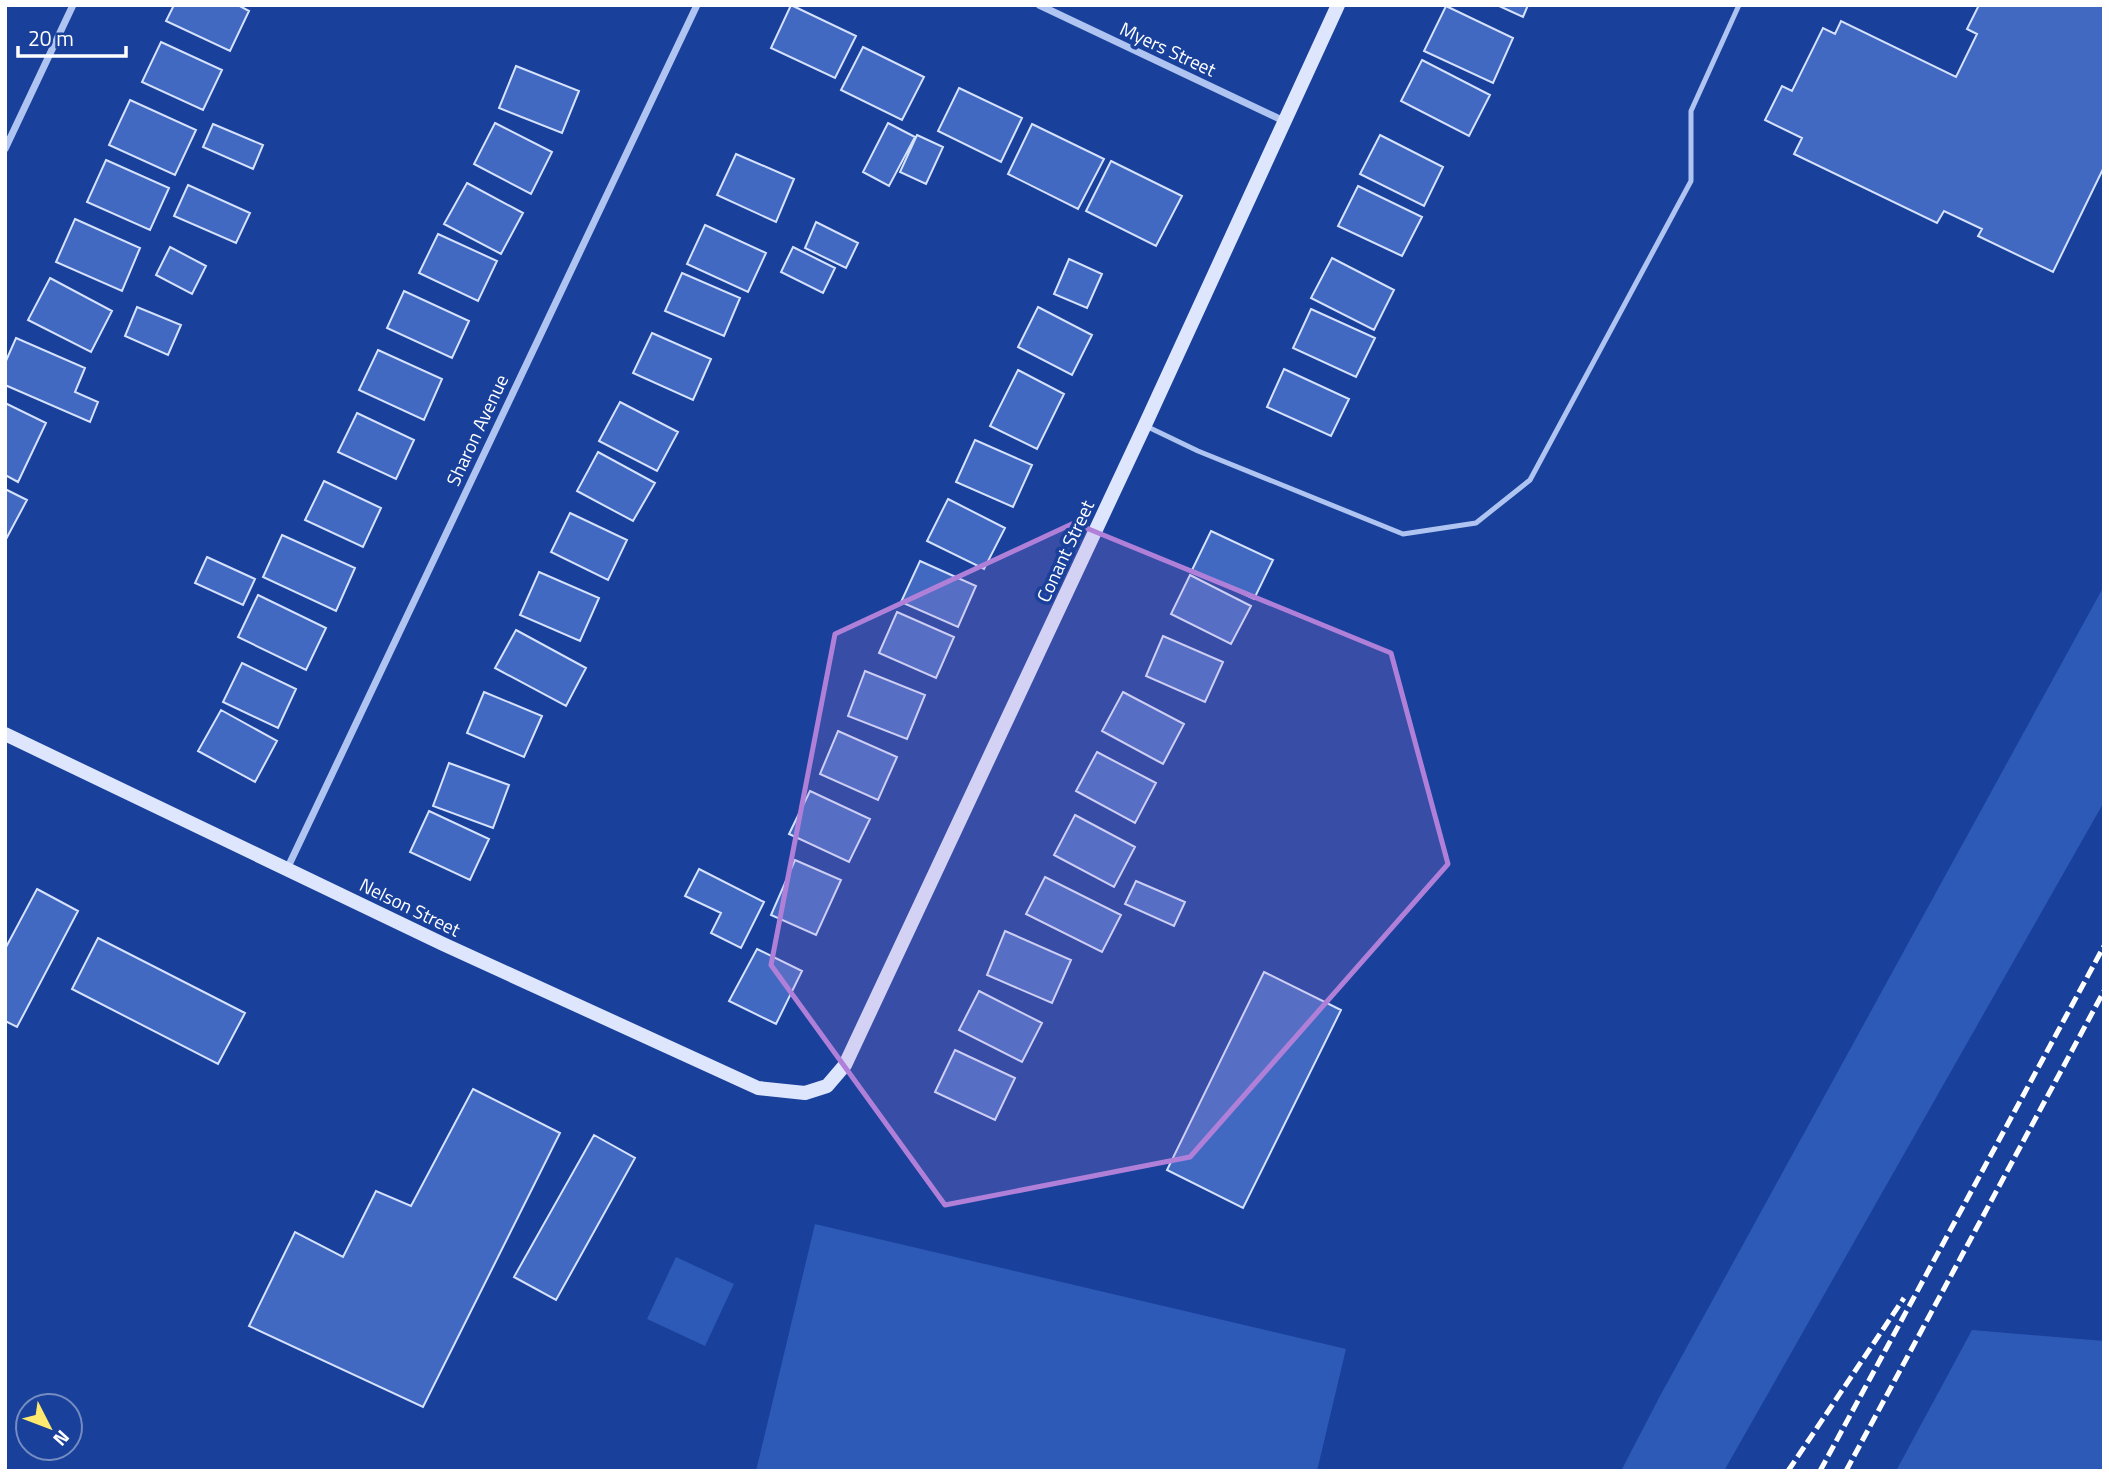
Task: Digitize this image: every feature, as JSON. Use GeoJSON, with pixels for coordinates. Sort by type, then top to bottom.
{"type":"FeatureCollection","features":[{"type":"Feature","properties":{"kind":"street"},"geometry":{"type":"LineString","coordinates":[[5,149],[72,5]]}},
{"type":"Feature","properties":{"kind":"street","name":"Sharon Avenue"},"geometry":{"type":"LineString","coordinates":[[287,869],[697,5]]}},
{"type":"Feature","properties":{"kind":"street","name":"Myers Street"},"geometry":{"type":"LineString","coordinates":[[1039,5],[1284,121]]}},
{"type":"Feature","properties":{"kind":"street","name":"Conant Street"},"geometry":{"type":"LineString","coordinates":[[804,1093],[827,1086],[845,1065],[1145,425],[1338,5]]}},
{"type":"Feature","properties":{"kind":"street","name":"Nelson Street"},"geometry":{"type":"LineString","coordinates":[[5,734],[443,944],[758,1088],[804,1093]]}},
{"type":"Feature","properties":{"kind":"lane"},"geometry":{"type":"LineString","coordinates":[[1145,425],[1198,451],[1403,534],[1476,523],[1530,480],[1691,181],[1691,111],[1739,5]]}},
{"type":"Feature","properties":{"kind":"highlighted area"},"geometry":{"type":"Polygon","coordinates":[[[1074,523],[1391,653],[1448,864],[1190,1157],[945,1205],[771,965],[835,634],[1074,523]]]}},
{"type":"Feature","properties":{"kind":"shaded area"},"geometry":{"type":"Polygon","coordinates":[[[2104,586],[2104,802],[1724,1471],[1621,1471],[1660,1396],[2104,586]]]}},
{"type":"Feature","properties":{"kind":"shaded area"},"geometry":{"type":"Polygon","coordinates":[[[815,1224],[1346,1349],[1317,1471],[756,1471],[815,1224]]]}},
{"type":"Feature","properties":{"kind":"shaded area"},"geometry":{"type":"Polygon","coordinates":[[[676,1257],[734,1284],[705,1346],[647,1319],[676,1257]]]}},
{"type":"Feature","properties":{"kind":"shaded area"},"geometry":{"type":"Polygon","coordinates":[[[1972,1330],[2104,1341],[2104,1471],[1896,1471],[1972,1330]]]}},
{"type":"Feature","properties":{"kind":"building"},"geometry":{"type":"Polygon","coordinates":[[[174,5],[238,5],[249,11],[230,51],[166,21],[174,5]]]}},
{"type":"Feature","properties":{"kind":"building"},"geometry":{"type":"Polygon","coordinates":[[[791,5],[856,36],[835,78],[771,48],[791,5]]]}},
{"type":"Feature","properties":{"kind":"building"},"geometry":{"type":"Polygon","coordinates":[[[1497,5],[1528,5],[1523,17],[1497,5]]]}},
{"type":"Feature","properties":{"kind":"building"},"geometry":{"type":"Polygon","coordinates":[[[1979,5],[2104,5],[2104,167],[2053,272],[1978,236],[1982,229],[1944,211],[1937,223],[1794,154],[1802,138],[1765,120],[1782,86],[1792,91],[1823,28],[1835,34],[1841,21],[1956,77],[1977,34],[1967,29],[1979,5]]]}},
{"type":"Feature","properties":{"kind":"building"},"geometry":{"type":"Polygon","coordinates":[[[1446,6],[1513,38],[1493,83],[1424,51],[1446,6]]]}},
{"type":"Feature","properties":{"kind":"building"},"geometry":{"type":"Polygon","coordinates":[[[161,42],[222,70],[203,110],[142,82],[161,42]]]}},
{"type":"Feature","properties":{"kind":"building"},"geometry":{"type":"Polygon","coordinates":[[[863,47],[924,77],[902,120],[841,90],[863,47]]]}},
{"type":"Feature","properties":{"kind":"building"},"geometry":{"type":"Polygon","coordinates":[[[1422,60],[1490,95],[1469,136],[1401,101],[1422,60]]]}},
{"type":"Feature","properties":{"kind":"building"},"geometry":{"type":"Polygon","coordinates":[[[516,66],[579,91],[562,133],[499,108],[516,66]]]}},
{"type":"Feature","properties":{"kind":"building"},"geometry":{"type":"Polygon","coordinates":[[[959,88],[1022,118],[1001,162],[938,131],[959,88]]]}},
{"type":"Feature","properties":{"kind":"building"},"geometry":{"type":"Polygon","coordinates":[[[130,100],[196,130],[175,175],[109,145],[130,100]]]}},
{"type":"Feature","properties":{"kind":"building"},"geometry":{"type":"Polygon","coordinates":[[[495,123],[552,152],[531,194],[474,164],[495,123]]]}},
{"type":"Feature","properties":{"kind":"building"},"geometry":{"type":"Polygon","coordinates":[[[888,123],[915,137],[889,186],[863,172],[888,123]]]}},
{"type":"Feature","properties":{"kind":"building"},"geometry":{"type":"Polygon","coordinates":[[[213,124],[263,145],[253,169],[203,147],[213,124]]]}},
{"type":"Feature","properties":{"kind":"building"},"geometry":{"type":"Polygon","coordinates":[[[1032,124],[1104,159],[1078,209],[1008,174],[1032,124]]]}},
{"type":"Feature","properties":{"kind":"building"},"geometry":{"type":"Polygon","coordinates":[[[917,135],[943,147],[926,184],[900,172],[917,135]]]}},
{"type":"Feature","properties":{"kind":"building"},"geometry":{"type":"Polygon","coordinates":[[[1380,135],[1443,167],[1424,206],[1360,174],[1380,135]]]}},
{"type":"Feature","properties":{"kind":"building"},"geometry":{"type":"Polygon","coordinates":[[[736,154],[794,179],[776,222],[717,195],[736,154]]]}},
{"type":"Feature","properties":{"kind":"building"},"geometry":{"type":"Polygon","coordinates":[[[106,160],[169,188],[150,230],[87,202],[106,160]]]}},
{"type":"Feature","properties":{"kind":"building"},"geometry":{"type":"Polygon","coordinates":[[[1111,161],[1182,196],[1156,246],[1086,211],[1111,161]]]}},
{"type":"Feature","properties":{"kind":"building"},"geometry":{"type":"Polygon","coordinates":[[[467,183],[523,213],[501,254],[444,224],[467,183]]]}},
{"type":"Feature","properties":{"kind":"building"},"geometry":{"type":"Polygon","coordinates":[[[188,185],[250,213],[236,243],[174,216],[188,185]]]}},
{"type":"Feature","properties":{"kind":"building"},"geometry":{"type":"Polygon","coordinates":[[[1358,186],[1422,217],[1402,256],[1338,226],[1358,186]]]}},
{"type":"Feature","properties":{"kind":"building"},"geometry":{"type":"Polygon","coordinates":[[[75,219],[140,248],[122,291],[56,262],[75,219]]]}},
{"type":"Feature","properties":{"kind":"building"},"geometry":{"type":"Polygon","coordinates":[[[816,222],[858,243],[846,268],[805,248],[816,222]]]}},
{"type":"Feature","properties":{"kind":"building"},"geometry":{"type":"Polygon","coordinates":[[[705,225],[766,253],[748,292],[687,264],[705,225]]]}},
{"type":"Feature","properties":{"kind":"building"},"geometry":{"type":"Polygon","coordinates":[[[438,234],[497,261],[478,301],[419,273],[438,234]]]}},
{"type":"Feature","properties":{"kind":"building"},"geometry":{"type":"Polygon","coordinates":[[[170,247],[206,266],[192,294],[156,275],[170,247]]]}},
{"type":"Feature","properties":{"kind":"building"},"geometry":{"type":"Polygon","coordinates":[[[793,247],[835,268],[823,293],[781,272],[793,247]]]}},
{"type":"Feature","properties":{"kind":"building"},"geometry":{"type":"Polygon","coordinates":[[[1332,258],[1394,290],[1374,330],[1311,298],[1332,258]]]}},
{"type":"Feature","properties":{"kind":"building"},"geometry":{"type":"Polygon","coordinates":[[[1069,259],[1102,274],[1087,308],[1054,294],[1069,259]]]}},
{"type":"Feature","properties":{"kind":"building"},"geometry":{"type":"Polygon","coordinates":[[[682,273],[740,298],[724,336],[665,311],[682,273]]]}},
{"type":"Feature","properties":{"kind":"building"},"geometry":{"type":"Polygon","coordinates":[[[50,278],[112,311],[91,352],[28,320],[50,278]]]}},
{"type":"Feature","properties":{"kind":"building"},"geometry":{"type":"Polygon","coordinates":[[[404,291],[469,321],[452,358],[387,328],[404,291]]]}},
{"type":"Feature","properties":{"kind":"building"},"geometry":{"type":"Polygon","coordinates":[[[137,307],[181,325],[168,355],[125,336],[137,307]]]}},
{"type":"Feature","properties":{"kind":"building"},"geometry":{"type":"Polygon","coordinates":[[[1038,307],[1092,335],[1072,375],[1018,347],[1038,307]]]}},
{"type":"Feature","properties":{"kind":"building"},"geometry":{"type":"Polygon","coordinates":[[[1311,309],[1375,338],[1356,377],[1293,348],[1311,309]]]}},
{"type":"Feature","properties":{"kind":"building"},"geometry":{"type":"Polygon","coordinates":[[[652,333],[711,359],[693,400],[633,373],[652,333]]]}},
{"type":"Feature","properties":{"kind":"building"},"geometry":{"type":"Polygon","coordinates":[[[16,338],[85,368],[75,392],[98,402],[90,422],[5,385],[5,363],[16,338]]]}},
{"type":"Feature","properties":{"kind":"building"},"geometry":{"type":"Polygon","coordinates":[[[378,350],[442,379],[424,420],[359,390],[378,350]]]}},
{"type":"Feature","properties":{"kind":"building"},"geometry":{"type":"Polygon","coordinates":[[[1284,369],[1349,399],[1331,436],[1267,407],[1284,369]]]}},
{"type":"Feature","properties":{"kind":"building"},"geometry":{"type":"Polygon","coordinates":[[[1018,370],[1064,394],[1037,449],[990,426],[1018,370]]]}},
{"type":"Feature","properties":{"kind":"building"},"geometry":{"type":"Polygon","coordinates":[[[620,402],[678,432],[657,471],[599,441],[620,402]]]}},
{"type":"Feature","properties":{"kind":"building"},"geometry":{"type":"Polygon","coordinates":[[[5,403],[46,423],[18,482],[5,475],[5,403]]]}},
{"type":"Feature","properties":{"kind":"building"},"geometry":{"type":"Polygon","coordinates":[[[357,413],[414,440],[396,479],[338,452],[357,413]]]}},
{"type":"Feature","properties":{"kind":"building"},"geometry":{"type":"Polygon","coordinates":[[[975,440],[1032,465],[1013,507],[956,482],[975,440]]]}},
{"type":"Feature","properties":{"kind":"building"},"geometry":{"type":"Polygon","coordinates":[[[598,452],[655,483],[633,521],[577,491],[598,452]]]}},
{"type":"Feature","properties":{"kind":"building"},"geometry":{"type":"Polygon","coordinates":[[[324,481],[381,508],[363,547],[305,520],[324,481]]]}},
{"type":"Feature","properties":{"kind":"building"},"geometry":{"type":"Polygon","coordinates":[[[5,489],[27,500],[5,541],[5,489]]]}},
{"type":"Feature","properties":{"kind":"building"},"geometry":{"type":"Polygon","coordinates":[[[948,499],[1005,528],[984,569],[927,541],[948,499]]]}},
{"type":"Feature","properties":{"kind":"building"},"geometry":{"type":"Polygon","coordinates":[[[570,513],[627,540],[608,580],[551,552],[570,513]]]}},
{"type":"Feature","properties":{"kind":"building"},"geometry":{"type":"Polygon","coordinates":[[[1211,531],[1273,560],[1254,599],[1192,570],[1211,531]]]}},
{"type":"Feature","properties":{"kind":"building"},"geometry":{"type":"Polygon","coordinates":[[[282,535],[355,568],[336,611],[263,577],[282,535]]]}},
{"type":"Feature","properties":{"kind":"building"},"geometry":{"type":"Polygon","coordinates":[[[207,557],[255,579],[243,605],[195,583],[207,557]]]}},
{"type":"Feature","properties":{"kind":"building"},"geometry":{"type":"Polygon","coordinates":[[[920,561],[976,586],[958,627],[901,602],[920,561]]]}},
{"type":"Feature","properties":{"kind":"building"},"geometry":{"type":"Polygon","coordinates":[[[539,572],[599,598],[580,641],[520,615],[539,572]]]}},
{"type":"Feature","properties":{"kind":"building"},"geometry":{"type":"Polygon","coordinates":[[[1190,575],[1251,606],[1231,644],[1171,614],[1190,575]]]}},
{"type":"Feature","properties":{"kind":"building"},"geometry":{"type":"Polygon","coordinates":[[[258,595],[326,628],[306,670],[238,637],[258,595]]]}},
{"type":"Feature","properties":{"kind":"building"},"geometry":{"type":"Polygon","coordinates":[[[897,612],[954,637],[936,678],[879,653],[897,612]]]}},
{"type":"Feature","properties":{"kind":"building"},"geometry":{"type":"Polygon","coordinates":[[[516,630],[586,668],[566,706],[495,668],[516,630]]]}},
{"type":"Feature","properties":{"kind":"building"},"geometry":{"type":"Polygon","coordinates":[[[1163,636],[1223,662],[1205,702],[1146,676],[1163,636]]]}},
{"type":"Feature","properties":{"kind":"building"},"geometry":{"type":"Polygon","coordinates":[[[242,663],[296,689],[278,728],[223,702],[242,663]]]}},
{"type":"Feature","properties":{"kind":"building"},"geometry":{"type":"Polygon","coordinates":[[[865,671],[925,695],[907,739],[848,716],[865,671]]]}},
{"type":"Feature","properties":{"kind":"building"},"geometry":{"type":"Polygon","coordinates":[[[484,692],[542,716],[524,757],[467,733],[484,692]]]}},
{"type":"Feature","properties":{"kind":"building"},"geometry":{"type":"Polygon","coordinates":[[[1123,692],[1184,724],[1163,764],[1102,731],[1123,692]]]}},
{"type":"Feature","properties":{"kind":"building"},"geometry":{"type":"Polygon","coordinates":[[[221,710],[277,741],[255,782],[198,751],[221,710]]]}},
{"type":"Feature","properties":{"kind":"building"},"geometry":{"type":"Polygon","coordinates":[[[838,731],[897,757],[878,800],[820,774],[838,731]]]}},
{"type":"Feature","properties":{"kind":"building"},"geometry":{"type":"Polygon","coordinates":[[[1097,752],[1156,783],[1135,823],[1076,791],[1097,752]]]}},
{"type":"Feature","properties":{"kind":"building"},"geometry":{"type":"Polygon","coordinates":[[[449,763],[509,785],[493,828],[433,806],[449,763]]]}},
{"type":"Feature","properties":{"kind":"building"},"geometry":{"type":"Polygon","coordinates":[[[810,791],[870,819],[849,862],[789,834],[810,791]]]}},
{"type":"Feature","properties":{"kind":"building"},"geometry":{"type":"Polygon","coordinates":[[[429,811],[489,839],[470,880],[410,852],[429,811]]]}},
{"type":"Feature","properties":{"kind":"building"},"geometry":{"type":"Polygon","coordinates":[[[1075,815],[1135,847],[1114,887],[1054,855],[1075,815]]]}},
{"type":"Feature","properties":{"kind":"building"},"geometry":{"type":"Polygon","coordinates":[[[795,860],[841,880],[816,935],[771,915],[795,860]]]}},
{"type":"Feature","properties":{"kind":"building"},"geometry":{"type":"Polygon","coordinates":[[[699,869],[764,902],[741,948],[711,933],[721,913],[685,896],[699,869]]]}},
{"type":"Feature","properties":{"kind":"building"},"geometry":{"type":"Polygon","coordinates":[[[1045,877],[1121,915],[1102,952],[1026,914],[1045,877]]]}},
{"type":"Feature","properties":{"kind":"building"},"geometry":{"type":"Polygon","coordinates":[[[1136,881],[1185,902],[1174,926],[1125,904],[1136,881]]]}},
{"type":"Feature","properties":{"kind":"building"},"geometry":{"type":"Polygon","coordinates":[[[37,889],[78,911],[17,1027],[5,1021],[5,949],[37,889]]]}},
{"type":"Feature","properties":{"kind":"building"},"geometry":{"type":"Polygon","coordinates":[[[1005,931],[1071,960],[1052,1003],[987,975],[1005,931]]]}},
{"type":"Feature","properties":{"kind":"building"},"geometry":{"type":"Polygon","coordinates":[[[98,938],[245,1013],[218,1064],[72,989],[98,938]]]}},
{"type":"Feature","properties":{"kind":"building"},"geometry":{"type":"Polygon","coordinates":[[[757,949],[802,971],[776,1024],[729,1001],[757,949]]]}},
{"type":"Feature","properties":{"kind":"building"},"geometry":{"type":"Polygon","coordinates":[[[1264,972],[1341,1010],[1243,1208],[1167,1170],[1264,972]]]}},
{"type":"Feature","properties":{"kind":"building"},"geometry":{"type":"Polygon","coordinates":[[[979,991],[1042,1023],[1022,1062],[959,1030],[979,991]]]}},
{"type":"Feature","properties":{"kind":"building"},"geometry":{"type":"Polygon","coordinates":[[[955,1050],[1015,1078],[995,1120],[935,1092],[955,1050]]]}},
{"type":"Feature","properties":{"kind":"building"},"geometry":{"type":"Polygon","coordinates":[[[473,1089],[560,1133],[423,1407],[249,1326],[295,1232],[343,1257],[376,1191],[411,1206],[473,1089]]]}},
{"type":"Feature","properties":{"kind":"building"},"geometry":{"type":"Polygon","coordinates":[[[594,1135],[635,1158],[556,1300],[514,1277],[594,1135]]]}},
{"type":"Feature","properties":{"kind":"railway"},"geometry":{"type":"LineString","coordinates":[[1820,1471],[2104,946]]}},
{"type":"Feature","properties":{"kind":"railway"},"geometry":{"type":"LineString","coordinates":[[1846,1471],[2104,991]]}},
{"type":"Feature","properties":{"kind":"railway"},"geometry":{"type":"LineString","coordinates":[[1788,1471],[1904,1298]]}}]}
